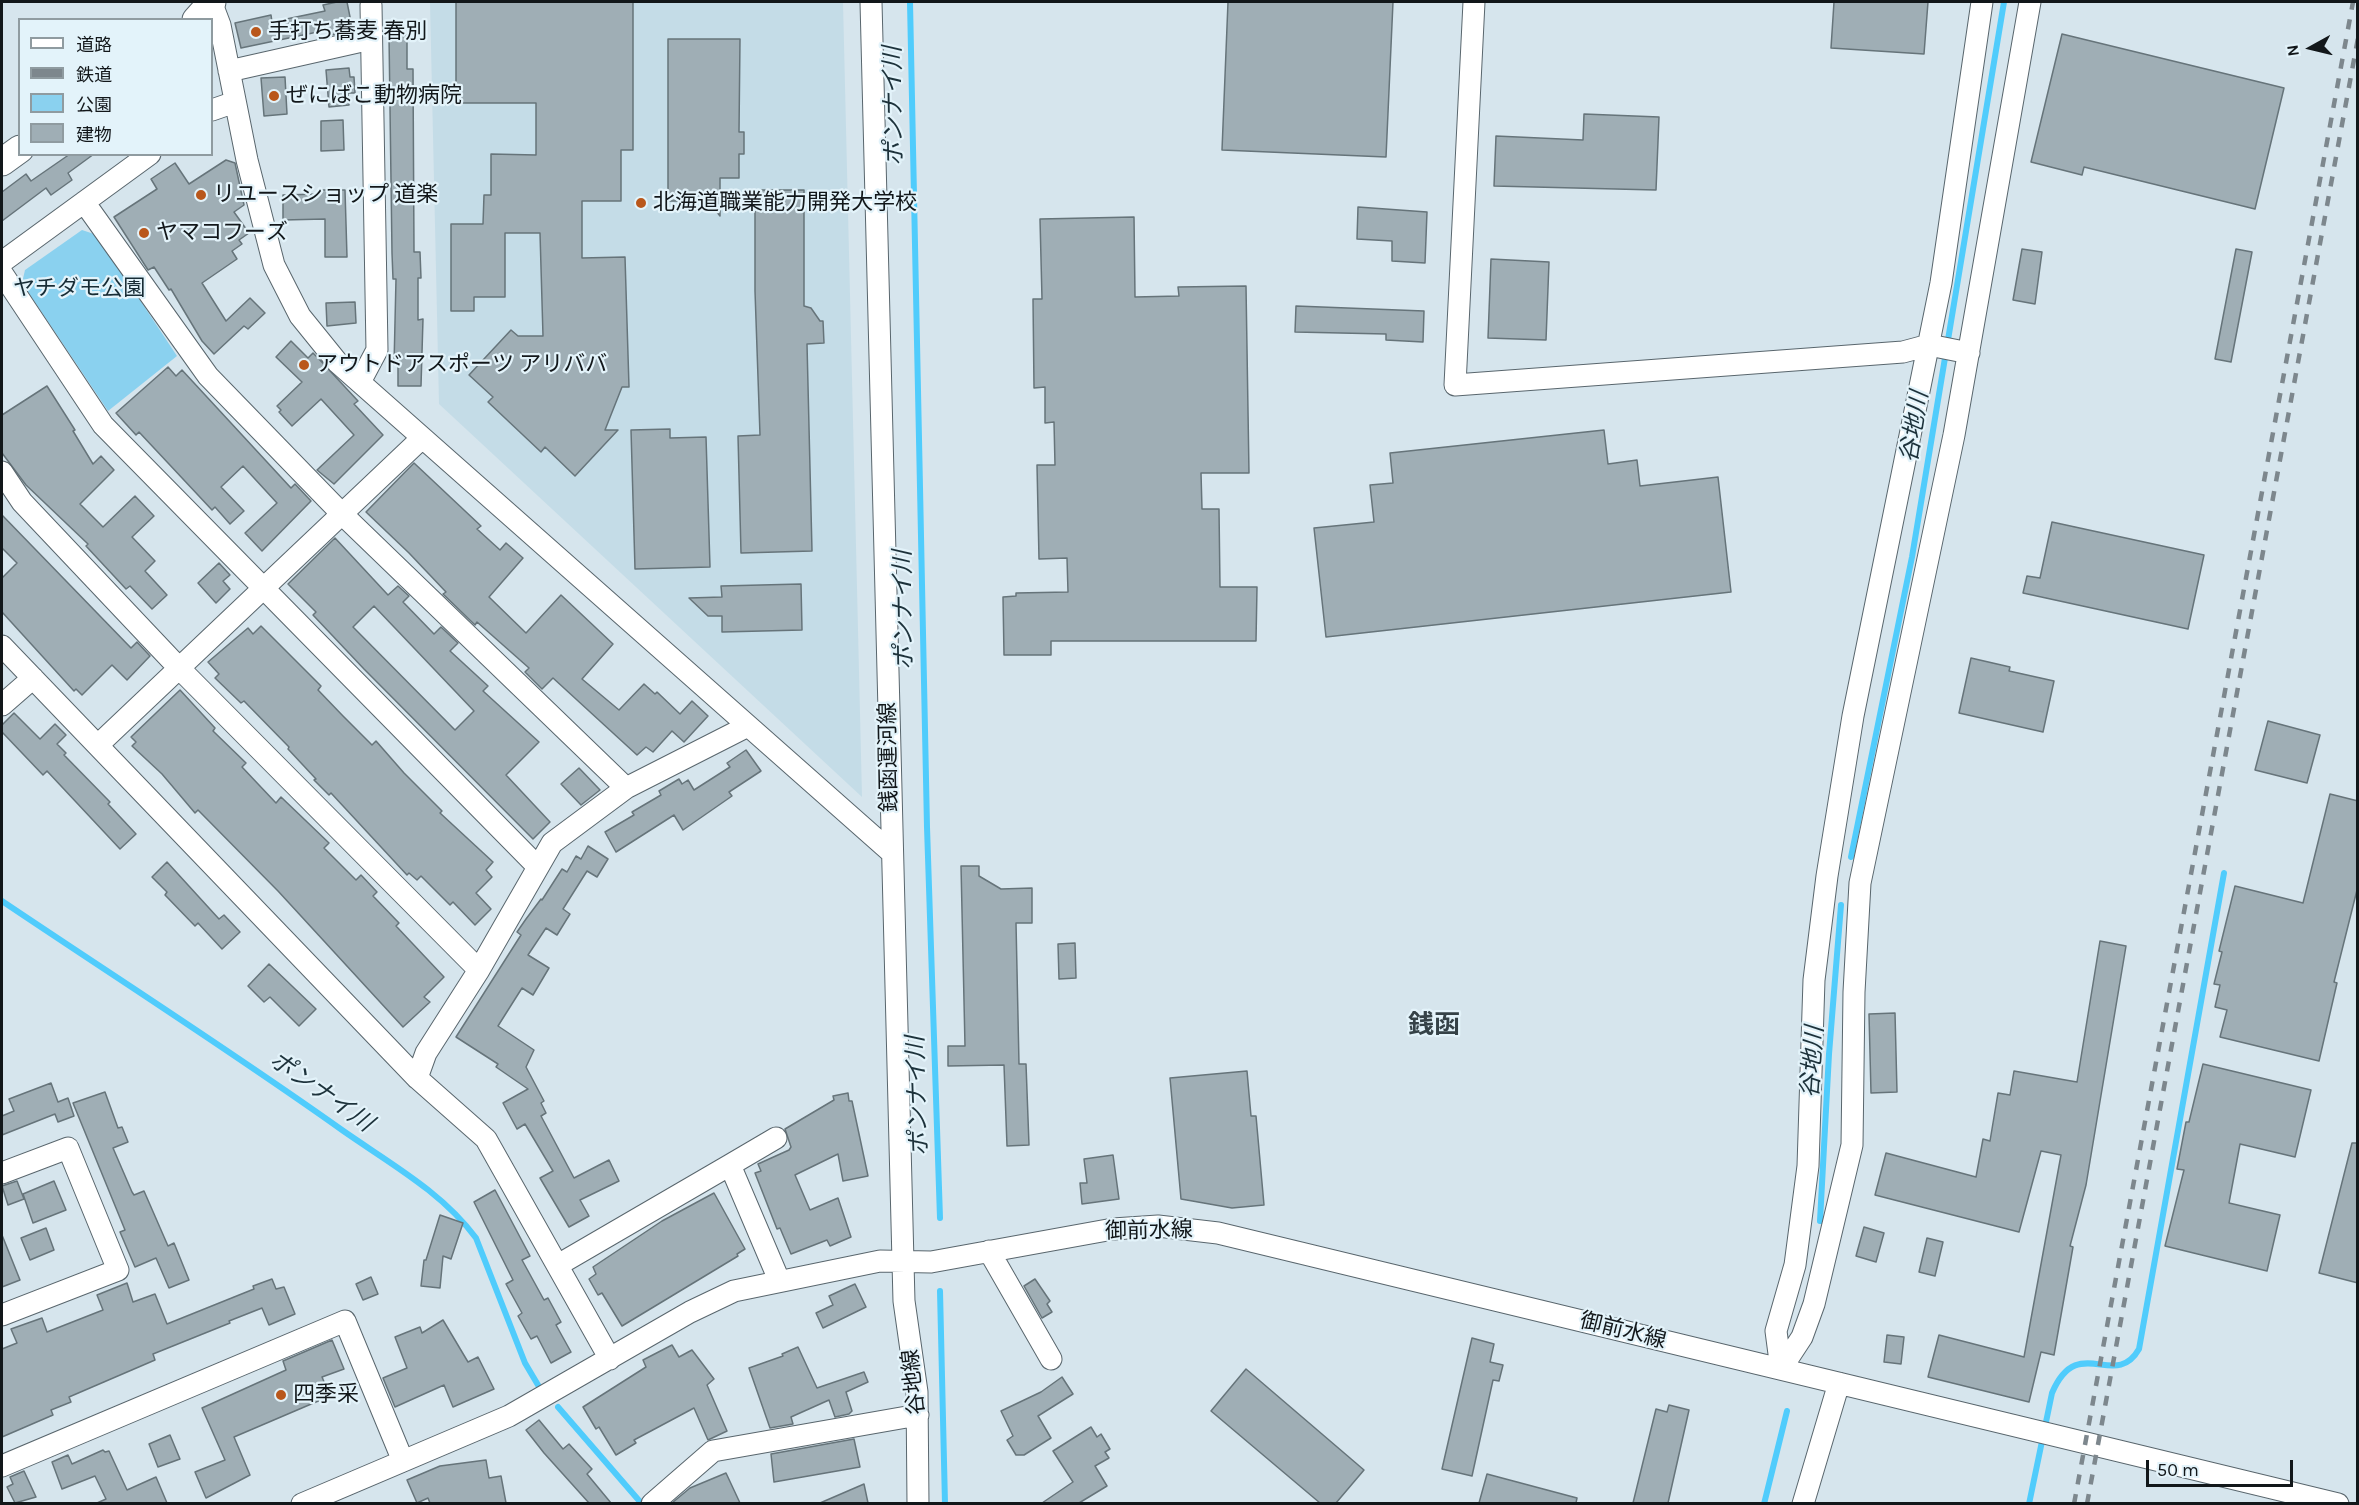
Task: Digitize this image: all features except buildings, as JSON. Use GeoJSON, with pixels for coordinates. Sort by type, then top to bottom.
{"type":"FeatureCollection","features":[{"type":"Feature","properties":{"kind":"main road"},"geometry":{"type":"LineString","coordinates":[[2,162],[18,150]]}},
{"type":"Feature","properties":{"kind":"street","name":"銭函運河線"},"geometry":{"type":"LineString","coordinates":[[871,2],[903,1261]]}},
{"type":"Feature","properties":{"kind":"street"},"geometry":{"type":"LineString","coordinates":[[1474,2],[1455,385],[1903,352],[1933,345],[1966,352]]}},
{"type":"Feature","properties":{"kind":"street"},"geometry":{"type":"LineString","coordinates":[[1782,1369],[1776,1331],[1784,1310],[1795,1265],[1808,1166],[1814,980],[1827,876],[1852,716],[1933,345],[1982,2]]}},
{"type":"Feature","properties":{"kind":"street"},"geometry":{"type":"LineString","coordinates":[[1782,1369],[1802,1337],[1814,1304],[1851,1145],[1854,992],[1860,883],[1903,688],[2030,2]]}},
{"type":"Feature","properties":{"kind":"street"},"geometry":{"type":"LineString","coordinates":[[360,382],[377,350],[370,6]]}},
{"type":"Feature","properties":{"kind":"street"},"geometry":{"type":"LineString","coordinates":[[213,25],[229,71],[247,160],[274,265],[300,316],[338,363],[892,853]]}},
{"type":"Feature","properties":{"kind":"street"},"geometry":{"type":"LineString","coordinates":[[229,71],[371,39]]}},
{"type":"Feature","properties":{"kind":"street"},"geometry":{"type":"LineString","coordinates":[[213,110],[235,102]]}},
{"type":"Feature","properties":{"kind":"street"},"geometry":{"type":"LineString","coordinates":[[2,262],[147,156]]}},
{"type":"Feature","properties":{"kind":"street"},"geometry":{"type":"LineString","coordinates":[[84,202],[208,376],[342,514],[626,788]]}},
{"type":"Feature","properties":{"kind":"street"},"geometry":{"type":"LineString","coordinates":[[2,273],[103,425],[537,866]]}},
{"type":"Feature","properties":{"kind":"street"},"geometry":{"type":"LineString","coordinates":[[98,744],[422,438]]}},
{"type":"Feature","properties":{"kind":"street"},"geometry":{"type":"LineString","coordinates":[[2,472],[22,502],[179,668],[478,970]]}},
{"type":"Feature","properties":{"kind":"street"},"geometry":{"type":"LineString","coordinates":[[2,646],[417,1078],[486,1139],[610,1359]]}},
{"type":"Feature","properties":{"kind":"street"},"geometry":{"type":"LineString","coordinates":[[2,705],[33,678]]}},
{"type":"Feature","properties":{"kind":"street"},"geometry":{"type":"LineString","coordinates":[[417,1078],[426,1053],[478,970],[552,843],[626,788],[748,726]]}},
{"type":"Feature","properties":{"kind":"street"},"geometry":{"type":"LineString","coordinates":[[1827,876],[1860,883]]}},
{"type":"Feature","properties":{"kind":"street"},"geometry":{"type":"LineString","coordinates":[[558,1265],[776,1138]]}},
{"type":"Feature","properties":{"kind":"street"},"geometry":{"type":"LineString","coordinates":[[2,1173],[68,1148],[118,1270],[2,1315]]}},
{"type":"Feature","properties":{"kind":"street"},"geometry":{"type":"LineString","coordinates":[[730,1165],[779,1280]]}},
{"type":"Feature","properties":{"kind":"street","name":"御前水線"},"geometry":{"type":"LineString","coordinates":[[302,1503],[509,1416],[720,1296],[779,1280],[880,1261],[931,1262],[1113,1229],[1158,1226],[1198,1229],[2338,1503]]}},
{"type":"Feature","properties":{"kind":"street"},"geometry":{"type":"LineString","coordinates":[[989,1251],[1051,1359]]}},
{"type":"Feature","properties":{"kind":"street","name":"谷地線"},"geometry":{"type":"LineString","coordinates":[[903,1261],[904,1301],[918,1415],[918,1503]]}},
{"type":"Feature","properties":{"kind":"street"},"geometry":{"type":"LineString","coordinates":[[2,1466],[345,1321],[403,1461]]}},
{"type":"Feature","properties":{"kind":"street"},"geometry":{"type":"LineString","coordinates":[[1803,1503],[1839,1383]]}},
{"type":"Feature","properties":{"kind":"street"},"geometry":{"type":"LineString","coordinates":[[652,1503],[713,1450],[918,1415]]}},
{"type":"Feature","properties":{"kind":"shaded area","name":"北海道職業能力開発大学校"},"geometry":{"type":"Polygon","coordinates":[[[430,2],[843,2],[862,797],[439,404],[430,2]]]}},
{"type":"Feature","properties":{"kind":"green space","name":"ヤチダモ公園"},"geometry":{"type":"Polygon","coordinates":[[[82,230],[97,235],[177,356],[108,411],[22,283],[25,270],[82,230]]]}},
{"type":"Feature","properties":{"kind":"waterway","name":"ポンナイ川"},"geometry":{"type":"LineString","coordinates":[[910,2],[927,827],[940,1218]]}},
{"type":"Feature","properties":{"kind":"waterway","name":"谷地川"},"geometry":{"type":"LineString","coordinates":[[1851,857],[1912,557],[2004,2]]}},
{"type":"Feature","properties":{"kind":"waterway"},"geometry":{"type":"LineString","coordinates":[[2029,1504],[2052,1393],[2062,1375],[2073,1366],[2085,1363],[2119,1365],[2129,1360],[2139,1349],[2224,873]]}},
{"type":"Feature","properties":{"kind":"waterway","name":"ポンナイ川"},"geometry":{"type":"LineString","coordinates":[[2,901],[258,1072],[414,1179],[447,1206],[476,1238],[525,1363],[538,1385]]}},
{"type":"Feature","properties":{"kind":"waterway","name":"谷地川"},"geometry":{"type":"LineString","coordinates":[[1820,1221],[1829,1054],[1841,905]]}},
{"type":"Feature","properties":{"kind":"waterway","name":"ポンナイ川"},"geometry":{"type":"LineString","coordinates":[[940,1291],[945,1504]]}},
{"type":"Feature","properties":{"kind":"waterway","name":"ポンナイ川"},"geometry":{"type":"LineString","coordinates":[[558,1407],[642,1504]]}},
{"type":"Feature","properties":{"kind":"waterway","name":"谷地川"},"geometry":{"type":"LineString","coordinates":[[1764,1504],[1787,1411]]}},
{"type":"Feature","properties":{"kind":"railway"},"geometry":{"type":"LineString","coordinates":[[2074,1504],[2353,2]]}},
{"type":"Feature","properties":{"kind":"railway"},"geometry":{"type":"LineString","coordinates":[[2087,1504],[2358,38]]}},
{"type":"Feature","properties":{"kind":"place","name":"手打ち蕎麦 春別"},"geometry":{"type":"Point","coordinates":[256,32]}},
{"type":"Feature","properties":{"kind":"place","name":"ぜにばこ動物病院"},"geometry":{"type":"Point","coordinates":[274,96]}},
{"type":"Feature","properties":{"kind":"place","name":"リユースショップ 道楽"},"geometry":{"type":"Point","coordinates":[201,195]}},
{"type":"Feature","properties":{"kind":"place","name":"北海道職業能力開発大学校"},"geometry":{"type":"Point","coordinates":[641,203]}},
{"type":"Feature","properties":{"kind":"place","name":"ヤマコフーズ"},"geometry":{"type":"Point","coordinates":[144,233]}},
{"type":"Feature","properties":{"kind":"place","name":"アウトドアスポーツ アリババ"},"geometry":{"type":"Point","coordinates":[304,365]}},
{"type":"Feature","properties":{"kind":"place","name":"四季采"},"geometry":{"type":"Point","coordinates":[281,1395]}},
{"type":"Feature","properties":{"kind":"district","name":"銭函"},"geometry":{"type":"Point","coordinates":[1434,1026]}}]}
